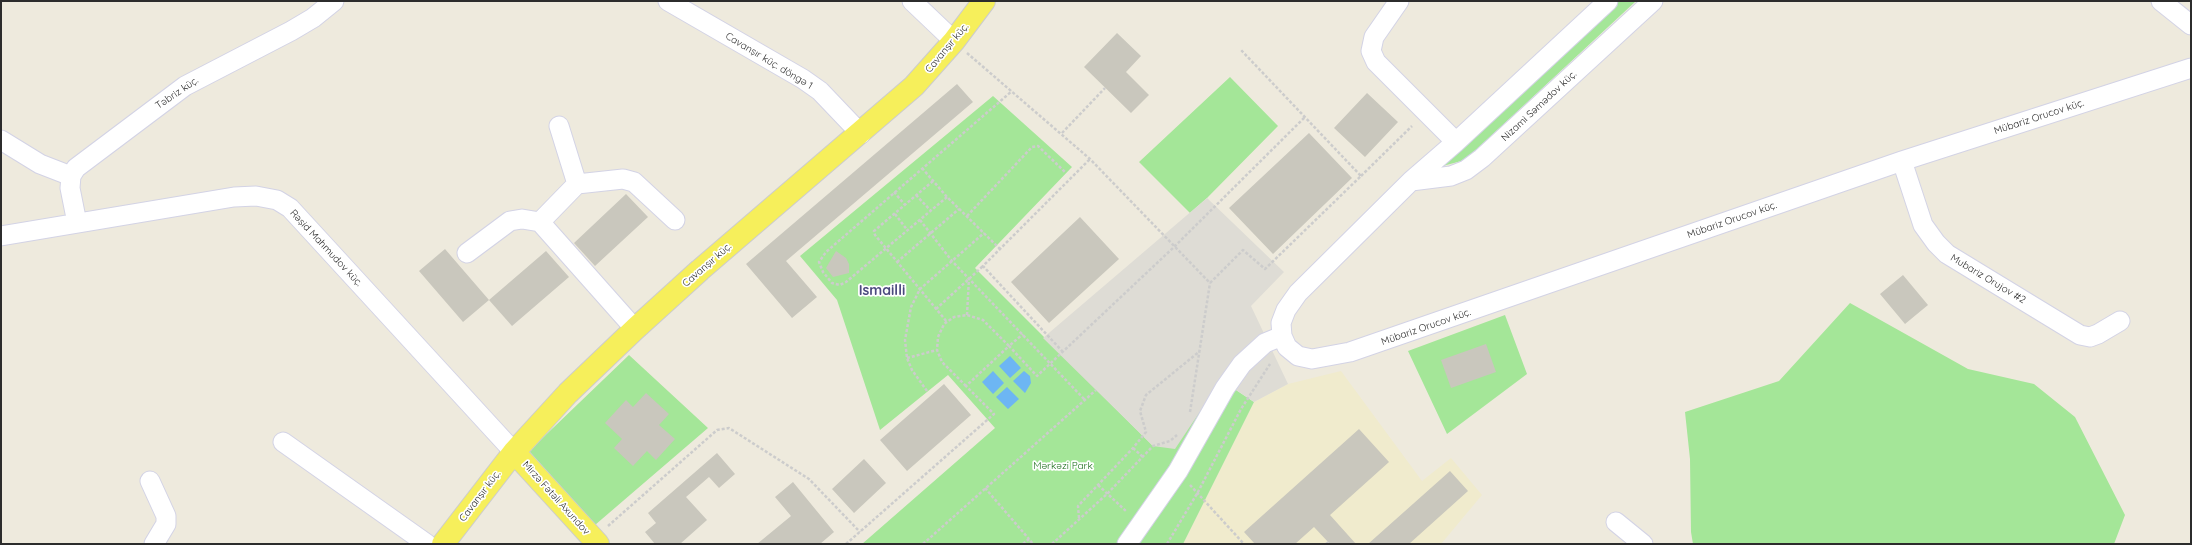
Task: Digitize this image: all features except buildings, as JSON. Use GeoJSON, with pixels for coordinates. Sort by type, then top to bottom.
{"type":"FeatureCollection","features":[{"type":"Feature","properties":{"kind":"main road","name":"Cavanşır küç."},"geometry":{"type":"LineString","coordinates":[[443,544],[514,452],[568,393],[635,329],[861,134],[914,86],[954,41],[984,1]]}},
{"type":"Feature","properties":{"kind":"main road","name":"Mirzə Fətəli Axundov"},"geometry":{"type":"LineString","coordinates":[[514,452],[596,541]]}},
{"type":"Feature","properties":{"kind":"street","name":"Təbriz küç."},"geometry":{"type":"LineString","coordinates":[[71,176],[76,168],[92,155],[185,86],[291,31],[313,18],[334,1]]}},
{"type":"Feature","properties":{"kind":"street","name":"Cavanşır küç. döngə 1"},"geometry":{"type":"LineString","coordinates":[[668,1],[803,79],[820,91],[861,134]]}},
{"type":"Feature","properties":{"kind":"street"},"geometry":{"type":"LineString","coordinates":[[912,1],[954,41]]}},
{"type":"Feature","properties":{"kind":"street"},"geometry":{"type":"LineString","coordinates":[[1399,1],[1374,37],[1371,51],[1376,62],[1456,142]]}},
{"type":"Feature","properties":{"kind":"street"},"geometry":{"type":"LineString","coordinates":[[1126,544],[1178,471],[1225,388],[1242,364],[1265,343],[1285,342],[1282,323],[1286,310],[1298,293],[1411,181],[1456,142],[1608,1]]}},
{"type":"Feature","properties":{"kind":"street","name":"Nizami Səmədov küç."},"geometry":{"type":"LineString","coordinates":[[1411,181],[1451,176],[1466,170],[1482,158],[1653,1]]}},
{"type":"Feature","properties":{"kind":"street"},"geometry":{"type":"LineString","coordinates":[[2161,1],[2191,25]]}},
{"type":"Feature","properties":{"kind":"street","name":"Mübariz Orucov küç."},"geometry":{"type":"LineString","coordinates":[[1285,342],[1298,356],[1312,359],[1350,352],[1902,161],[2191,68]]}},
{"type":"Feature","properties":{"kind":"street"},"geometry":{"type":"LineString","coordinates":[[559,126],[577,184]]}},
{"type":"Feature","properties":{"kind":"street"},"geometry":{"type":"LineString","coordinates":[[1,140],[40,164],[71,176],[70,188],[76,223]]}},
{"type":"Feature","properties":{"kind":"street","name":"Mubariz Orujov #2"},"geometry":{"type":"LineString","coordinates":[[1902,161],[1923,225],[1936,243],[1947,254],[2080,335],[2090,337],[2120,321]]}},
{"type":"Feature","properties":{"kind":"street"},"geometry":{"type":"LineString","coordinates":[[540,222],[577,184],[623,179],[634,182],[675,220]]}},
{"type":"Feature","properties":{"kind":"street","name":"Rəşid Mahmudov küç."},"geometry":{"type":"LineString","coordinates":[[1,236],[234,197],[256,196],[277,200],[290,208],[514,452]]}},
{"type":"Feature","properties":{"kind":"street"},"geometry":{"type":"LineString","coordinates":[[467,253],[510,221],[522,219],[540,222],[635,329]]}},
{"type":"Feature","properties":{"kind":"street"},"geometry":{"type":"LineString","coordinates":[[283,442],[427,544]]}},
{"type":"Feature","properties":{"kind":"street"},"geometry":{"type":"LineString","coordinates":[[150,481],[166,516],[166,524],[154,544]]}},
{"type":"Feature","properties":{"kind":"street"},"geometry":{"type":"LineString","coordinates":[[1616,522],[1643,544]]}},
{"type":"Feature","properties":{"kind":"path"},"geometry":{"type":"LineString","coordinates":[[954,41],[1062,133],[1090,159],[1210,283]]}},
{"type":"Feature","properties":{"kind":"path"},"geometry":{"type":"LineString","coordinates":[[1241,50],[1360,176]]}},
{"type":"Feature","properties":{"kind":"path"},"geometry":{"type":"LineString","coordinates":[[1062,133],[1105,88]]}},
{"type":"Feature","properties":{"kind":"path"},"geometry":{"type":"LineString","coordinates":[[947,197],[846,282],[840,285],[832,283],[822,272],[819,262],[826,252],[1012,91]]}},
{"type":"Feature","properties":{"kind":"path"},"geometry":{"type":"LineString","coordinates":[[846,544],[994,414],[942,362],[936,350],[938,337],[944,324],[954,317],[967,316],[983,320],[1037,376],[1174,247],[1305,117]]}},
{"type":"Feature","properties":{"kind":"path"},"geometry":{"type":"LineString","coordinates":[[1189,414],[1210,283],[1243,250],[1265,269],[1412,126]]}},
{"type":"Feature","properties":{"kind":"path"},"geometry":{"type":"LineString","coordinates":[[967,216],[1032,147],[1038,146],[1066,173]]}},
{"type":"Feature","properties":{"kind":"path"},"geometry":{"type":"LineString","coordinates":[[936,309],[1000,249],[1090,159]]}},
{"type":"Feature","properties":{"kind":"path"},"geometry":{"type":"LineString","coordinates":[[922,168],[947,197],[1000,249]]}},
{"type":"Feature","properties":{"kind":"path"},"geometry":{"type":"LineString","coordinates":[[933,181],[874,231],[875,235],[947,322]]}},
{"type":"Feature","properties":{"kind":"path"},"geometry":{"type":"LineString","coordinates":[[894,192],[905,205]]}},
{"type":"Feature","properties":{"kind":"path"},"geometry":{"type":"LineString","coordinates":[[916,195],[931,211]]}},
{"type":"Feature","properties":{"kind":"path"},"geometry":{"type":"LineString","coordinates":[[897,262],[959,209]]}},
{"type":"Feature","properties":{"kind":"path"},"geometry":{"type":"LineString","coordinates":[[894,214],[908,231]]}},
{"type":"Feature","properties":{"kind":"path"},"geometry":{"type":"LineString","coordinates":[[920,220],[952,260],[1085,400]]}},
{"type":"Feature","properties":{"kind":"path"},"geometry":{"type":"LineString","coordinates":[[927,391],[912,370],[907,358],[907,324],[910,306],[920,289],[984,233]]}},
{"type":"Feature","properties":{"kind":"path"},"geometry":{"type":"LineString","coordinates":[[982,266],[1063,352]]}},
{"type":"Feature","properties":{"kind":"path"},"geometry":{"type":"LineString","coordinates":[[967,316],[969,278]]}},
{"type":"Feature","properties":{"kind":"path"},"geometry":{"type":"LineString","coordinates":[[966,386],[1023,334]]}},
{"type":"Feature","properties":{"kind":"path"},"geometry":{"type":"LineString","coordinates":[[1167,544],[1198,492],[1241,409],[1285,342]]}},
{"type":"Feature","properties":{"kind":"path"},"geometry":{"type":"LineString","coordinates":[[907,358],[936,350]]}},
{"type":"Feature","properties":{"kind":"path"},"geometry":{"type":"LineString","coordinates":[[1080,518],[1078,506],[1133,448],[1146,432],[1140,411],[1146,394],[1200,351]]}},
{"type":"Feature","properties":{"kind":"path"},"geometry":{"type":"LineString","coordinates":[[922,544],[1096,390]]}},
{"type":"Feature","properties":{"kind":"path"},"geometry":{"type":"LineString","coordinates":[[596,541],[717,430],[729,428],[809,479],[860,532]]}},
{"type":"Feature","properties":{"kind":"path"},"geometry":{"type":"LineString","coordinates":[[1052,544],[1107,494],[1153,446],[1170,440],[1182,431]]}},
{"type":"Feature","properties":{"kind":"path"},"geometry":{"type":"LineString","coordinates":[[1133,448],[1143,457]]}},
{"type":"Feature","properties":{"kind":"path"},"geometry":{"type":"LineString","coordinates":[[1178,471],[1244,544]]}},
{"type":"Feature","properties":{"kind":"path"},"geometry":{"type":"LineString","coordinates":[[1098,485],[1141,525]]}},
{"type":"Feature","properties":{"kind":"path"},"geometry":{"type":"LineString","coordinates":[[985,488],[1033,544]]}},
{"type":"Feature","properties":{"kind":"path"},"geometry":{"type":"LineString","coordinates":[[1023,544],[1029,539]]}},
{"type":"Feature","properties":{"kind":"shaded area"},"geometry":{"type":"Polygon","coordinates":[[[1207,198],[1284,272],[1251,306],[1288,384],[1254,402],[1221,380],[1175,449],[1153,446],[1043,338],[1207,198]]]}},
{"type":"Feature","properties":{"kind":"shaded area"},"geometry":{"type":"Polygon","coordinates":[[[1341,371],[1422,481],[1451,458],[1482,495],[1441,544],[1183,544],[1254,402],[1288,384],[1341,371]]]}},
{"type":"Feature","properties":{"kind":"green space"},"geometry":{"type":"Polygon","coordinates":[[[1619,1],[1636,1],[1465,160],[1439,167],[1619,1]]]}},
{"type":"Feature","properties":{"kind":"green space"},"geometry":{"type":"Polygon","coordinates":[[[1230,77],[1278,126],[1207,198],[1190,213],[1139,162],[1230,77]]]}},
{"type":"Feature","properties":{"kind":"green space","name":"Mərkəzi Park"},"geometry":{"type":"Polygon","coordinates":[[[993,96],[1072,167],[975,268],[1153,446],[1221,380],[1254,402],[1183,544],[862,544],[995,428],[948,375],[880,430],[837,300],[800,256],[993,96]]]}},
{"type":"Feature","properties":{"kind":"green space"},"geometry":{"type":"Polygon","coordinates":[[[1850,303],[1968,369],[2034,384],[2075,417],[2125,515],[2114,544],[1693,544],[1691,532],[1690,459],[1685,412],[1779,381],[1850,303]]]}},
{"type":"Feature","properties":{"kind":"green space"},"geometry":{"type":"Polygon","coordinates":[[[1505,315],[1527,374],[1447,434],[1408,351],[1505,315]]]}},
{"type":"Feature","properties":{"kind":"green space"},"geometry":{"type":"Polygon","coordinates":[[[629,355],[708,428],[595,525],[529,451],[629,355]]]}},
{"type":"Feature","properties":{"kind":"water"},"geometry":{"type":"Polygon","coordinates":[[[1010,356],[1021,368],[1010,378],[999,366],[1010,356]]]}},
{"type":"Feature","properties":{"kind":"water"},"geometry":{"type":"Polygon","coordinates":[[[993,371],[1004,383],[993,394],[982,382],[993,371]]]}},
{"type":"Feature","properties":{"kind":"water"},"geometry":{"type":"Polygon","coordinates":[[[1024,371],[1030,376],[1031,383],[1025,393],[1013,381],[1024,371]]]}},
{"type":"Feature","properties":{"kind":"water"},"geometry":{"type":"Polygon","coordinates":[[[1007,387],[1019,399],[1008,409],[996,397],[1007,387]]]}},
{"type":"Feature","properties":{"kind":"district","name":"Ismailli"},"geometry":{"type":"Point","coordinates":[882,291]}}]}
